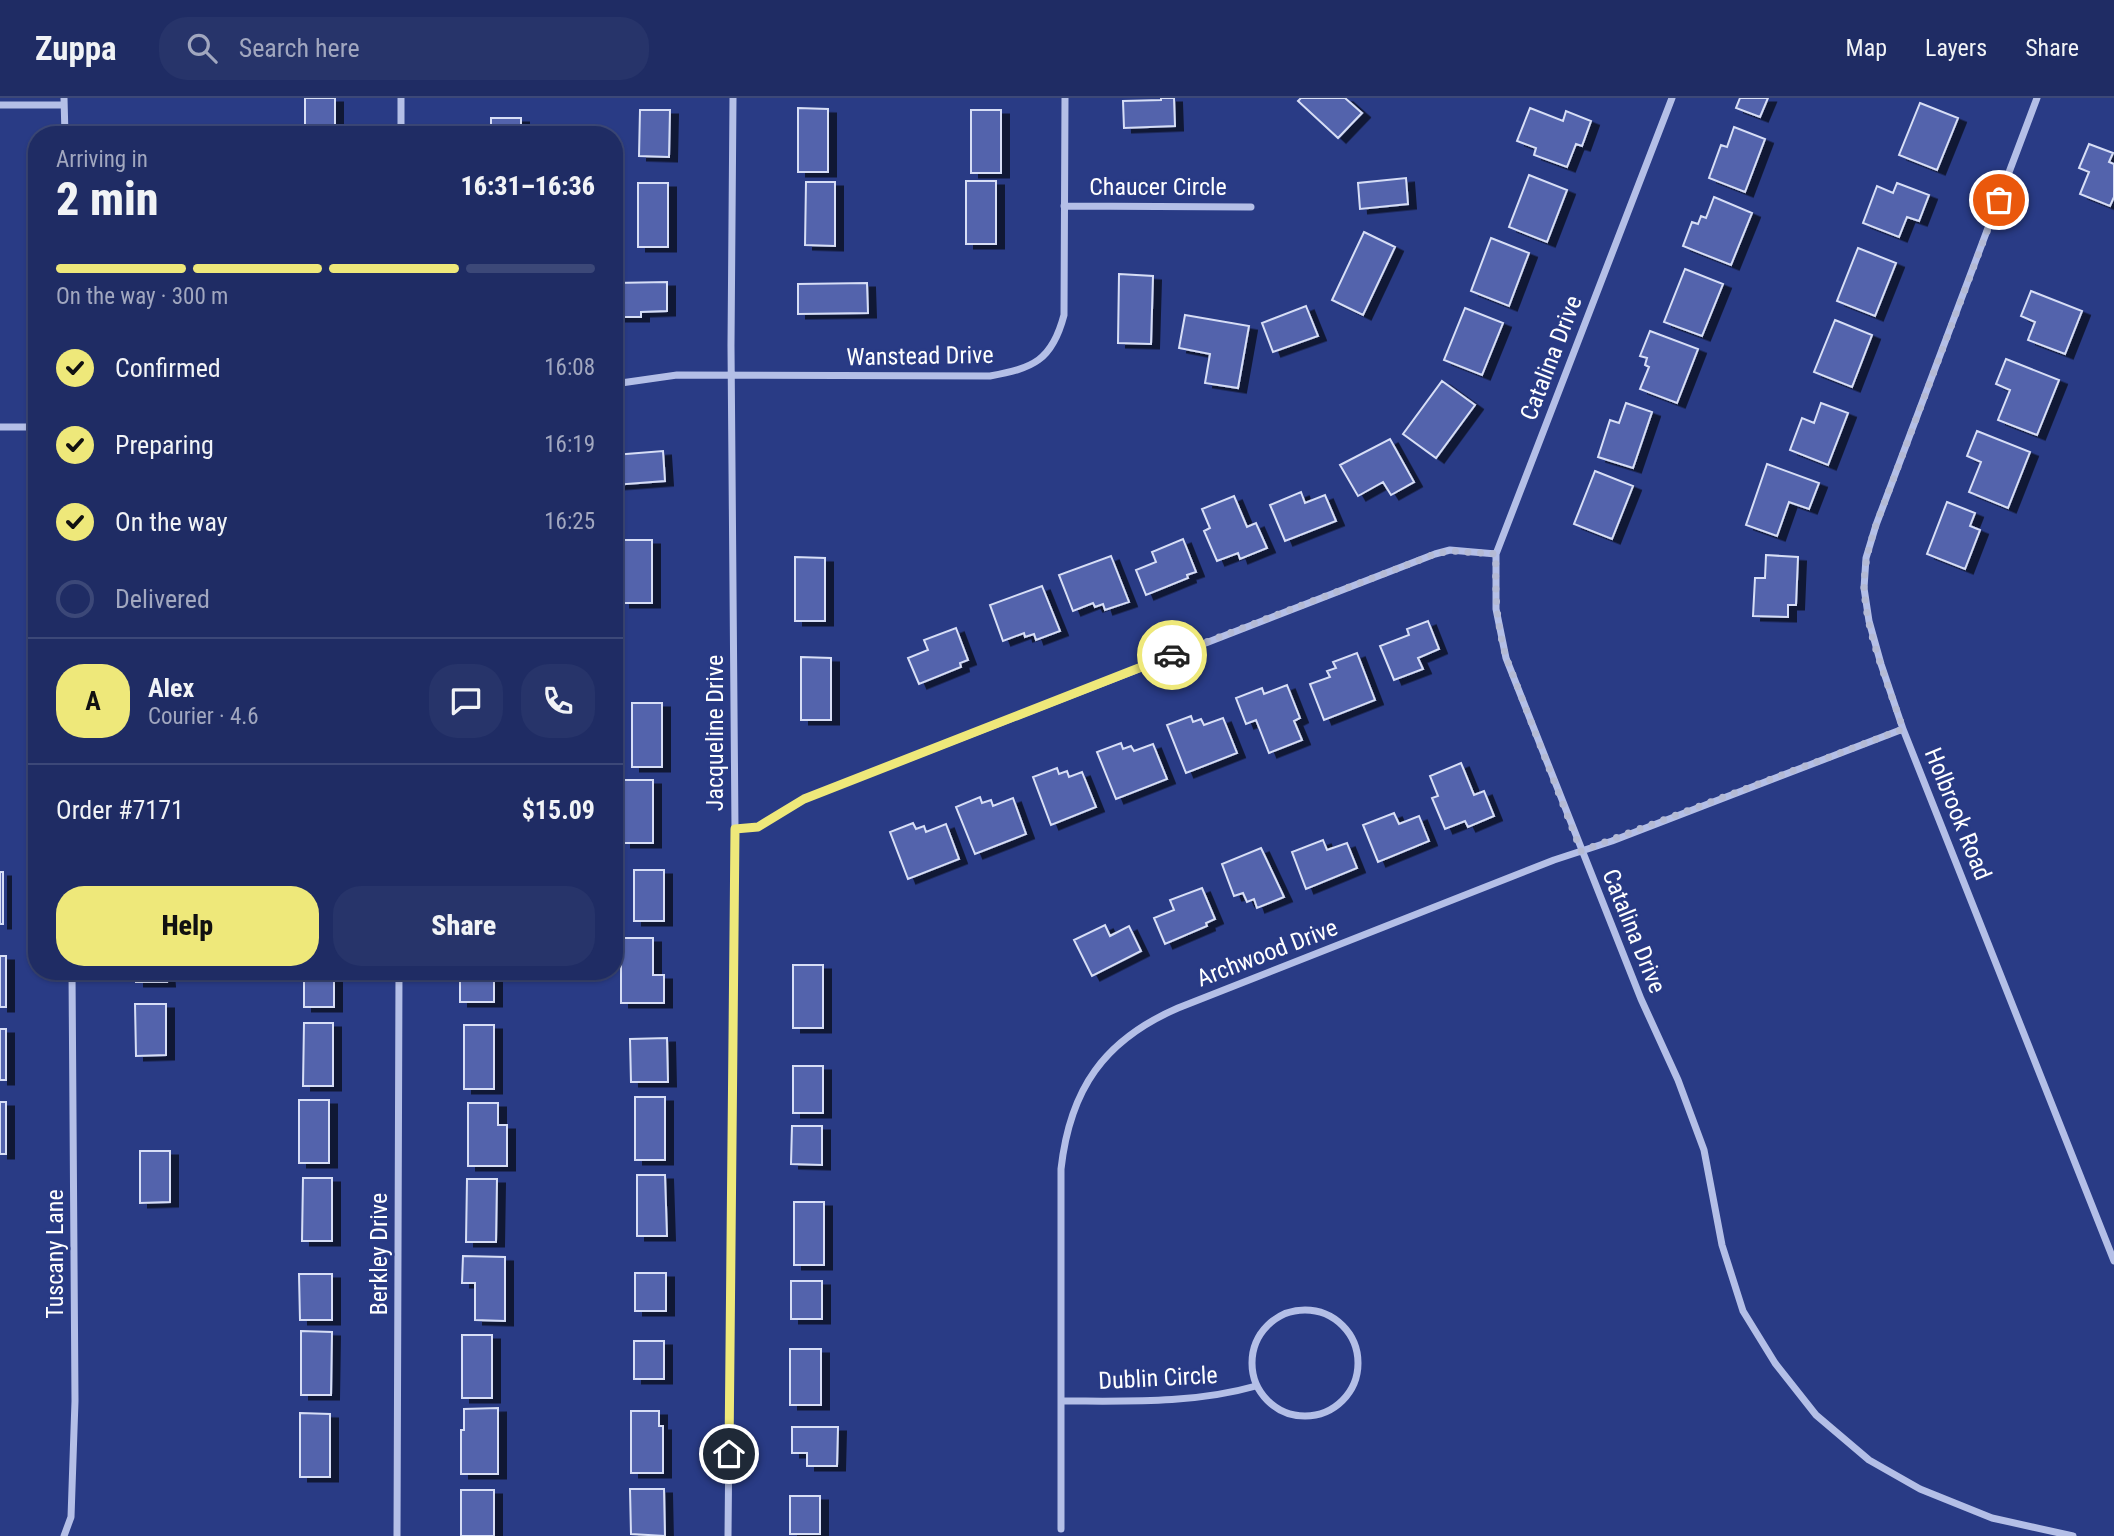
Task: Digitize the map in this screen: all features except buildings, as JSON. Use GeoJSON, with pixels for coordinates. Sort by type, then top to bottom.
{"type":"FeatureCollection","features":[{"type":"Feature","properties":{"kind":"street"},"geometry":{"type":"LineString","coordinates":[[401,98],[401,126]]}},
{"type":"Feature","properties":{"kind":"street","name":"Jacqueline Drive"},"geometry":{"type":"LineString","coordinates":[[728,1536],[735,829],[733,98]]}},
{"type":"Feature","properties":{"kind":"street","name":"Wanstead Drive"},"geometry":{"type":"LineString","coordinates":[[623,383],[677,375],[990,376],[1022,370],[1036,363],[1049,350],[1059,334],[1063,315],[1065,98]]}},
{"type":"Feature","properties":{"kind":"street","name":"Catalina Drive"},"geometry":{"type":"LineString","coordinates":[[1672,98],[1496,554],[1496,609],[1503,646],[1516,687],[1581,851],[1641,999],[1678,1080],[1704,1150],[1722,1245],[1743,1311],[1775,1363],[1816,1415],[1869,1460],[1920,1489],[1992,1518],[2073,1536]]}},
{"type":"Feature","properties":{"kind":"street","name":"Holbrook Road"},"geometry":{"type":"LineString","coordinates":[[2037,98],[1876,525],[1866,558],[1864,588],[1869,621],[1903,729],[2114,1261]]}},
{"type":"Feature","properties":{"kind":"street"},"geometry":{"type":"LineString","coordinates":[[0,105],[64,101],[65,126]]}},
{"type":"Feature","properties":{"kind":"street","name":"Chaucer Circle"},"geometry":{"type":"LineString","coordinates":[[1064,206],[1251,207]]}},
{"type":"Feature","properties":{"kind":"street"},"geometry":{"type":"LineString","coordinates":[[0,427],[28,427]]}},
{"type":"Feature","properties":{"kind":"street"},"geometry":{"type":"LineString","coordinates":[[735,829],[758,827],[804,799],[1435,554],[1450,551],[1496,554]]}},
{"type":"Feature","properties":{"kind":"street","name":"Archwood Drive"},"geometry":{"type":"LineString","coordinates":[[1061,1529],[1061,1169],[1064,1144],[1078,1098],[1086,1082],[1109,1051],[1135,1031],[1178,1008],[1903,729]]}},
{"type":"Feature","properties":{"kind":"street","name":"Tuscany Lane"},"geometry":{"type":"LineString","coordinates":[[64,1536],[71,1517],[75,1401],[72,980]]}},
{"type":"Feature","properties":{"kind":"street","name":"Berkley Drive"},"geometry":{"type":"LineString","coordinates":[[397,1536],[399,980]]}},
{"type":"Feature","properties":{"kind":"street","name":"Dublin Circle"},"geometry":{"type":"LineString","coordinates":[[1303,1309],[1323,1312],[1341,1323],[1354,1340],[1359,1360],[1356,1381],[1345,1399],[1328,1411],[1307,1416],[1286,1413],[1269,1402],[1256,1386],[1251,1365],[1254,1344],[1265,1326],[1282,1314],[1303,1309]]}},
{"type":"Feature","properties":{"kind":"street","name":"Dublin Circle"},"geometry":{"type":"LineString","coordinates":[[1061,1401],[1193,1399],[1223,1395],[1256,1386]]}},
{"type":"Feature","properties":{"kind":"way so far"},"geometry":{"type":"LineString","coordinates":[[1172,655],[1435,554],[1469,551],[1496,554],[1495,586],[1499,634],[1516,687],[1581,851],[1903,729],[1869,621],[1864,588],[1866,558],[1876,525],[1999,200]]}},
{"type":"Feature","properties":{"kind":"route"},"geometry":{"type":"LineString","coordinates":[[729,1454],[735,829],[758,827],[804,799],[1172,655]]}}]}
